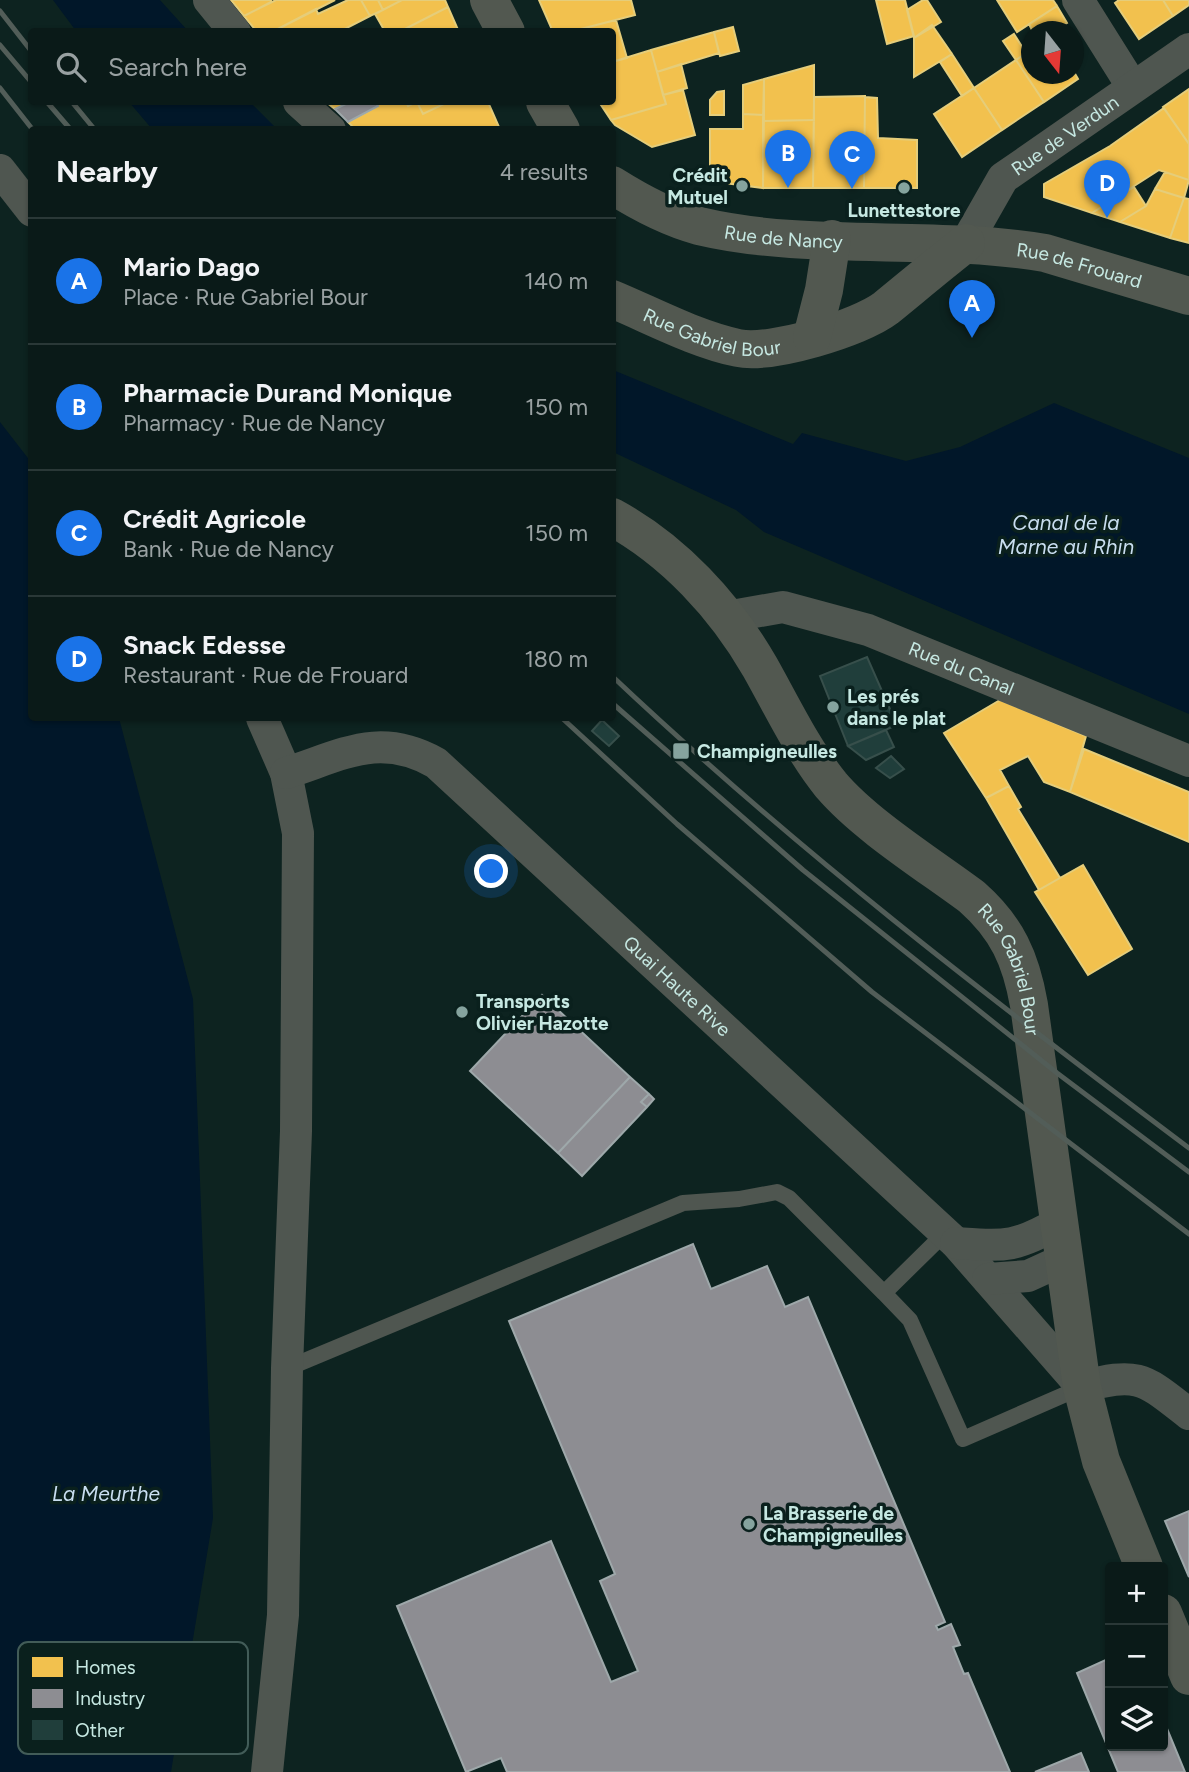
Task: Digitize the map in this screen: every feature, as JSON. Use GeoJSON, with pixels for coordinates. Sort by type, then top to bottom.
{"type":"FeatureCollection","features":[{"type":"Feature","properties":{"kind":"main road"},"geometry":{"type":"LineString","coordinates":[[489,0],[504,28]]}},
{"type":"Feature","properties":{"kind":"main road"},"geometry":{"type":"LineString","coordinates":[[547,105],[559,126]]}},
{"type":"Feature","properties":{"kind":"main road","name":"Rue de Nancy"},"geometry":{"type":"LineString","coordinates":[[616,188],[639,202],[697,225],[778,238],[966,243]]}},
{"type":"Feature","properties":{"kind":"main road","name":"Rue Gabriel Bour"},"geometry":{"type":"LineString","coordinates":[[812,337],[824,290],[832,239]]}},
{"type":"Feature","properties":{"kind":"main road","name":"Rue de Frouard"},"geometry":{"type":"LineString","coordinates":[[966,243],[1045,253],[1189,296]]}},
{"type":"Feature","properties":{"kind":"main road","name":"Rue Gabriel Bour"},"geometry":{"type":"LineString","coordinates":[[616,301],[736,347],[772,348],[863,321],[886,308],[966,243]]}},
{"type":"Feature","properties":{"kind":"main road","name":"Rue Gabriel Bour"},"geometry":{"type":"LineString","coordinates":[[616,518],[644,536],[669,557],[693,579],[726,617],[759,664],[808,752],[831,784],[861,813],[972,897],[990,913],[1013,944],[1023,972],[1029,1005],[1082,1387],[1101,1461],[1142,1562]]}},
{"type":"Feature","properties":{"kind":"main road"},"geometry":{"type":"LineString","coordinates":[[1168,1625],[1189,1676]]}},
{"type":"Feature","properties":{"kind":"street"},"geometry":{"type":"LineString","coordinates":[[209,0],[232,28]]}},
{"type":"Feature","properties":{"kind":"street"},"geometry":{"type":"LineString","coordinates":[[1078,0],[1132,86]]}},
{"type":"Feature","properties":{"kind":"street","name":"Rue de Verdun"},"geometry":{"type":"LineString","coordinates":[[966,243],[1003,178],[1189,49]]}},
{"type":"Feature","properties":{"kind":"street"},"geometry":{"type":"LineString","coordinates":[[302,105],[326,126]]}},
{"type":"Feature","properties":{"kind":"street"},"geometry":{"type":"LineString","coordinates":[[0,170],[28,206]]}},
{"type":"Feature","properties":{"kind":"street","name":"Rue du Canal"},"geometry":{"type":"LineString","coordinates":[[726,617],[783,607],[868,630],[1189,761]]}},
{"type":"Feature","properties":{"kind":"street"},"geometry":{"type":"LineString","coordinates":[[263,721],[286,772],[298,833],[296,1131],[279,1371],[283,1615],[267,1772]]}},
{"type":"Feature","properties":{"kind":"street","name":"Quai Haute Rive"},"geometry":{"type":"LineString","coordinates":[[286,772],[378,745],[405,749],[436,763],[951,1238],[1082,1387]]}},
{"type":"Feature","properties":{"kind":"street"},"geometry":{"type":"LineString","coordinates":[[951,1238],[1009,1246],[1026,1241],[1058,1223]]}},
{"type":"Feature","properties":{"kind":"street"},"geometry":{"type":"LineString","coordinates":[[988,1279],[1028,1276],[1063,1260]]}},
{"type":"Feature","properties":{"kind":"street"},"geometry":{"type":"LineString","coordinates":[[1082,1387],[1116,1378],[1147,1381],[1189,1413]]}},
{"type":"Feature","properties":{"kind":"lane"},"geometry":{"type":"LineString","coordinates":[[279,1371],[683,1203],[739,1199],[777,1192],[789,1198],[910,1320],[963,1439],[1082,1387]]}},
{"type":"Feature","properties":{"kind":"lane"},"geometry":{"type":"LineString","coordinates":[[884,1293],[951,1238]]}},
{"type":"Feature","properties":{"kind":"water"},"geometry":{"type":"Polygon","coordinates":[[[53,0],[160,0],[185,28],[74,28],[53,0]]]}},
{"type":"Feature","properties":{"kind":"water"},"geometry":{"type":"Polygon","coordinates":[[[132,105],[253,105],[274,126],[149,126],[132,105]]]}},
{"type":"Feature","properties":{"kind":"water","name":"Canal de la Marne au Rhin"},"geometry":{"type":"Polygon","coordinates":[[[616,371],[793,444],[802,433],[906,461],[960,447],[1054,403],[1189,458],[1189,714],[764,532],[736,510],[616,453],[616,371]]]}},
{"type":"Feature","properties":{"kind":"water","name":"La Meurthe"},"geometry":{"type":"Polygon","coordinates":[[[0,422],[28,458],[28,721],[120,721],[193,999],[213,1518],[192,1642],[18,1642],[18,1754],[174,1754],[171,1772],[0,1772],[0,422]]]}},
{"type":"Feature","properties":{"kind":"building: Homes"},"geometry":{"type":"Polygon","coordinates":[[[231,0],[271,0],[271,2],[244,16],[231,0]]]}},
{"type":"Feature","properties":{"kind":"building: Homes"},"geometry":{"type":"Polygon","coordinates":[[[276,0],[335,0],[280,28],[254,28],[244,16],[276,0]]]}},
{"type":"Feature","properties":{"kind":"building: Homes"},"geometry":{"type":"Polygon","coordinates":[[[348,0],[361,0],[370,16],[347,28],[280,28],[316,9],[318,14],[348,0]]]}},
{"type":"Feature","properties":{"kind":"building: Homes"},"geometry":{"type":"Polygon","coordinates":[[[361,0],[378,0],[383,10],[370,16],[361,0]]]}},
{"type":"Feature","properties":{"kind":"building: Homes"},"geometry":{"type":"Polygon","coordinates":[[[378,0],[402,0],[383,10],[378,0]]]}},
{"type":"Feature","properties":{"kind":"building: Homes"},"geometry":{"type":"Polygon","coordinates":[[[402,0],[445,0],[448,7],[407,28],[383,28],[375,14],[402,0]]]}},
{"type":"Feature","properties":{"kind":"building: Homes"},"geometry":{"type":"Polygon","coordinates":[[[539,0],[631,0],[635,15],[585,28],[551,28],[539,0]]]}},
{"type":"Feature","properties":{"kind":"building: Homes"},"geometry":{"type":"Polygon","coordinates":[[[876,0],[905,0],[914,36],[887,44],[876,0]]]}},
{"type":"Feature","properties":{"kind":"building: Homes"},"geometry":{"type":"Polygon","coordinates":[[[927,0],[941,22],[914,38],[907,10],[927,0]]]}},
{"type":"Feature","properties":{"kind":"building: Homes"},"geometry":{"type":"Polygon","coordinates":[[[997,0],[1053,0],[1057,6],[1034,21],[1021,21],[1021,29],[1017,32],[997,0]]]}},
{"type":"Feature","properties":{"kind":"building: Homes"},"geometry":{"type":"Polygon","coordinates":[[[1119,0],[1163,0],[1173,16],[1139,39],[1115,3],[1119,0]]]}},
{"type":"Feature","properties":{"kind":"building: Homes"},"geometry":{"type":"Polygon","coordinates":[[[1163,0],[1189,0],[1189,5],[1173,16],[1163,0]]]}},
{"type":"Feature","properties":{"kind":"building: Homes"},"geometry":{"type":"Polygon","coordinates":[[[1057,6],[1066,21],[1034,21],[1057,6]]]}},
{"type":"Feature","properties":{"kind":"building: Homes"},"geometry":{"type":"Polygon","coordinates":[[[448,7],[457,28],[407,28],[448,7]]]}},
{"type":"Feature","properties":{"kind":"building: Homes"},"geometry":{"type":"Polygon","coordinates":[[[616,20],[627,58],[616,61],[616,28],[585,28],[616,20]]]}},
{"type":"Feature","properties":{"kind":"building: Homes"},"geometry":{"type":"Polygon","coordinates":[[[932,25],[952,54],[914,77],[914,38],[932,25]]]}},
{"type":"Feature","properties":{"kind":"building: Homes"},"geometry":{"type":"Polygon","coordinates":[[[733,27],[739,51],[720,56],[714,32],[733,27]]]}},
{"type":"Feature","properties":{"kind":"building: Homes"},"geometry":{"type":"Polygon","coordinates":[[[714,32],[719,53],[657,72],[651,50],[714,32]]]}},
{"type":"Feature","properties":{"kind":"building: Homes"},"geometry":{"type":"Polygon","coordinates":[[[1014,34],[1021,45],[1021,56],[1016,60],[1003,41],[1014,34]]]}},
{"type":"Feature","properties":{"kind":"building: Homes"},"geometry":{"type":"Polygon","coordinates":[[[651,50],[666,104],[611,120],[601,105],[616,105],[616,61],[651,50]]]}},
{"type":"Feature","properties":{"kind":"building: Homes"},"geometry":{"type":"Polygon","coordinates":[[[952,54],[974,88],[962,96],[940,62],[952,54]]]}},
{"type":"Feature","properties":{"kind":"building: Homes"},"geometry":{"type":"Polygon","coordinates":[[[1016,60],[1021,68],[1021,84],[1032,84],[1044,102],[1002,130],[974,88],[1016,60]]]}},
{"type":"Feature","properties":{"kind":"building: Homes"},"geometry":{"type":"Polygon","coordinates":[[[681,64],[687,88],[663,95],[657,72],[681,64]]]}},
{"type":"Feature","properties":{"kind":"building: Homes"},"geometry":{"type":"Polygon","coordinates":[[[814,65],[814,120],[763,121],[764,79],[814,65]]]}},
{"type":"Feature","properties":{"kind":"building: Homes"},"geometry":{"type":"Polygon","coordinates":[[[764,79],[764,115],[743,114],[743,85],[764,79]]]}},
{"type":"Feature","properties":{"kind":"building: Homes"},"geometry":{"type":"Polygon","coordinates":[[[1032,84],[1071,84],[1044,102],[1032,84]]]}},
{"type":"Feature","properties":{"kind":"building: Homes"},"geometry":{"type":"Polygon","coordinates":[[[974,88],[1002,130],[962,157],[934,114],[974,88]]]}},
{"type":"Feature","properties":{"kind":"building: Homes"},"geometry":{"type":"Polygon","coordinates":[[[1189,89],[1189,144],[1163,107],[1189,89]]]}},
{"type":"Feature","properties":{"kind":"building: Homes"},"geometry":{"type":"Polygon","coordinates":[[[683,90],[695,135],[652,147],[611,120],[666,104],[663,95],[683,90]]]}},
{"type":"Feature","properties":{"kind":"building: Homes"},"geometry":{"type":"Polygon","coordinates":[[[724,91],[724,115],[710,115],[710,100],[717,92],[724,91]]]}},
{"type":"Feature","properties":{"kind":"building: Homes"},"geometry":{"type":"Polygon","coordinates":[[[865,96],[864,188],[813,188],[814,97],[865,96]]]}},
{"type":"Feature","properties":{"kind":"building: Homes"},"geometry":{"type":"Polygon","coordinates":[[[865,97],[877,98],[878,138],[917,140],[917,188],[864,188],[865,97]]]}},
{"type":"Feature","properties":{"kind":"building: Homes"},"geometry":{"type":"Polygon","coordinates":[[[418,105],[423,114],[442,105],[489,105],[499,126],[352,126],[348,122],[378,106],[418,105]]]}},
{"type":"Feature","properties":{"kind":"building: Homes"},"geometry":{"type":"Polygon","coordinates":[[[418,105],[442,105],[423,114],[418,105]]]}},
{"type":"Feature","properties":{"kind":"building: Homes"},"geometry":{"type":"Polygon","coordinates":[[[1164,108],[1189,144],[1189,180],[1159,170],[1092,213],[1044,197],[1044,184],[1110,146],[1164,108]]]}},
{"type":"Feature","properties":{"kind":"building: Homes"},"geometry":{"type":"Polygon","coordinates":[[[743,114],[764,115],[763,188],[710,181],[710,129],[743,129],[743,114]]]}},
{"type":"Feature","properties":{"kind":"building: Homes"},"geometry":{"type":"Polygon","coordinates":[[[814,120],[813,188],[763,188],[763,121],[814,120]]]}},
{"type":"Feature","properties":{"kind":"building: Homes"},"geometry":{"type":"Polygon","coordinates":[[[1165,172],[1189,180],[1184,198],[1155,189],[1165,172]]]}},
{"type":"Feature","properties":{"kind":"building: Homes"},"geometry":{"type":"Polygon","coordinates":[[[1134,187],[1146,206],[1120,222],[1092,213],[1134,187]]]}},
{"type":"Feature","properties":{"kind":"building: Homes"},"geometry":{"type":"Polygon","coordinates":[[[1155,189],[1184,198],[1170,238],[1120,222],[1146,206],[1155,189]]]}},
{"type":"Feature","properties":{"kind":"building: Homes"},"geometry":{"type":"Polygon","coordinates":[[[1184,198],[1189,199],[1189,243],[1170,238],[1184,198]]]}},
{"type":"Feature","properties":{"kind":"building: Homes"},"geometry":{"type":"Polygon","coordinates":[[[1000,700],[1086,736],[1070,792],[1044,782],[1028,756],[1000,770],[1009,786],[986,798],[944,733],[1000,700]]]}},
{"type":"Feature","properties":{"kind":"building: Homes"},"geometry":{"type":"Polygon","coordinates":[[[1084,749],[1189,792],[1189,842],[1070,792],[1084,749]]]}},
{"type":"Feature","properties":{"kind":"building: Homes"},"geometry":{"type":"Polygon","coordinates":[[[1009,786],[1021,807],[1018,809],[1060,878],[1039,890],[986,798],[1009,786]]]}},
{"type":"Feature","properties":{"kind":"building: Homes"},"geometry":{"type":"Polygon","coordinates":[[[1083,865],[1132,949],[1088,975],[1035,892],[1083,865]]]}},
{"type":"Feature","properties":{"kind":"building: Industry"},"geometry":{"type":"Polygon","coordinates":[[[344,105],[378,106],[348,122],[335,109],[344,105]]]}},
{"type":"Feature","properties":{"kind":"building: Industry"},"geometry":{"type":"Polygon","coordinates":[[[542,995],[630,1077],[558,1153],[470,1071],[542,995]]]}},
{"type":"Feature","properties":{"kind":"building: Industry"},"geometry":{"type":"Polygon","coordinates":[[[630,1077],[649,1094],[641,1102],[647,1107],[582,1176],[558,1153],[630,1077]]]}},
{"type":"Feature","properties":{"kind":"building: Industry"},"geometry":{"type":"Polygon","coordinates":[[[649,1094],[654,1099],[647,1107],[641,1102],[649,1094]]]}},
{"type":"Feature","properties":{"kind":"building: Industry","name":"La Brasserie de Champigneulles"},"geometry":{"type":"Polygon","coordinates":[[[693,1244],[711,1289],[767,1266],[785,1307],[808,1297],[945,1622],[936,1626],[938,1630],[951,1624],[960,1645],[953,1647],[964,1674],[968,1673],[1010,1772],[507,1772],[501,1758],[466,1772],[397,1606],[551,1541],[611,1682],[638,1671],[600,1581],[615,1574],[509,1321],[693,1244]]]}},
{"type":"Feature","properties":{"kind":"building: Industry"},"geometry":{"type":"Polygon","coordinates":[[[1189,1511],[1189,1577],[1165,1521],[1189,1511]]]}},
{"type":"Feature","properties":{"kind":"building: Industry"},"geometry":{"type":"Polygon","coordinates":[[[1105,1660],[1105,1741],[1077,1673],[1105,1660]]]}},
{"type":"Feature","properties":{"kind":"building: Industry"},"geometry":{"type":"Polygon","coordinates":[[[1168,1731],[1185,1772],[1118,1772],[1109,1751],[1168,1751],[1168,1731]]]}},
{"type":"Feature","properties":{"kind":"building: Industry"},"geometry":{"type":"Polygon","coordinates":[[[1081,1753],[1089,1772],[1035,1772],[1081,1753]]]}},
{"type":"Feature","properties":{"kind":"building: Other"},"geometry":{"type":"Polygon","coordinates":[[[867,657],[897,725],[848,746],[820,676],[867,657]]]}},
{"type":"Feature","properties":{"kind":"building: Other"},"geometry":{"type":"Polygon","coordinates":[[[603,721],[619,736],[609,746],[592,731],[603,721]]]}},
{"type":"Feature","properties":{"kind":"building: Other"},"geometry":{"type":"Polygon","coordinates":[[[886,730],[894,747],[866,760],[848,746],[886,730]]]}},
{"type":"Feature","properties":{"kind":"building: Other"},"geometry":{"type":"Polygon","coordinates":[[[891,756],[904,769],[890,778],[876,768],[891,756]]]}},
{"type":"Feature","properties":{"kind":"railway"},"geometry":{"type":"LineString","coordinates":[[0,11],[28,47]]}},
{"type":"Feature","properties":{"kind":"railway"},"geometry":{"type":"LineString","coordinates":[[0,45],[28,78]]}},
{"type":"Feature","properties":{"kind":"railway"},"geometry":{"type":"LineString","coordinates":[[0,88],[30,126]]}},
{"type":"Feature","properties":{"kind":"railway"},"geometry":{"type":"LineString","coordinates":[[50,105],[68,126]]}},
{"type":"Feature","properties":{"kind":"railway"},"geometry":{"type":"LineString","coordinates":[[74,105],[92,126]]}},
{"type":"Feature","properties":{"kind":"railway"},"geometry":{"type":"LineString","coordinates":[[616,680],[751,801],[894,920],[1189,1148]]}},
{"type":"Feature","properties":{"kind":"railway"},"geometry":{"type":"LineString","coordinates":[[616,706],[803,870],[1057,1073],[1189,1172]]}},
{"type":"Feature","properties":{"kind":"railway"},"geometry":{"type":"LineString","coordinates":[[565,721],[677,824],[872,992],[1189,1234]]}},
{"type":"Feature","properties":{"kind":"place","name":"Crédit Mutuel"},"geometry":{"type":"Point","coordinates":[742,186]}},
{"type":"Feature","properties":{"kind":"place","name":"Pharmacie Durand Monique"},"geometry":{"type":"Point","coordinates":[788,188]}},
{"type":"Feature","properties":{"kind":"place","name":"Lunettestore"},"geometry":{"type":"Point","coordinates":[904,188]}},
{"type":"Feature","properties":{"kind":"place","name":"Crédit Agricole"},"geometry":{"type":"Point","coordinates":[852,189]}},
{"type":"Feature","properties":{"kind":"place","name":"Snack Edesse"},"geometry":{"type":"Point","coordinates":[1107,218]}},
{"type":"Feature","properties":{"kind":"place","name":"Mario Dago"},"geometry":{"type":"Point","coordinates":[972,338]}},
{"type":"Feature","properties":{"kind":"place","name":"Les prés dans le plat"},"geometry":{"type":"Point","coordinates":[833,707]}},
{"type":"Feature","properties":{"kind":"place","name":"Champigneulles"},"geometry":{"type":"Point","coordinates":[681,751]}},
{"type":"Feature","properties":{"kind":"place","name":"Transports Olivier Hazotte"},"geometry":{"type":"Point","coordinates":[462,1012]}},
{"type":"Feature","properties":{"kind":"place","name":"La Brasserie de Champigneulles"},"geometry":{"type":"Point","coordinates":[749,1524]}}]}
